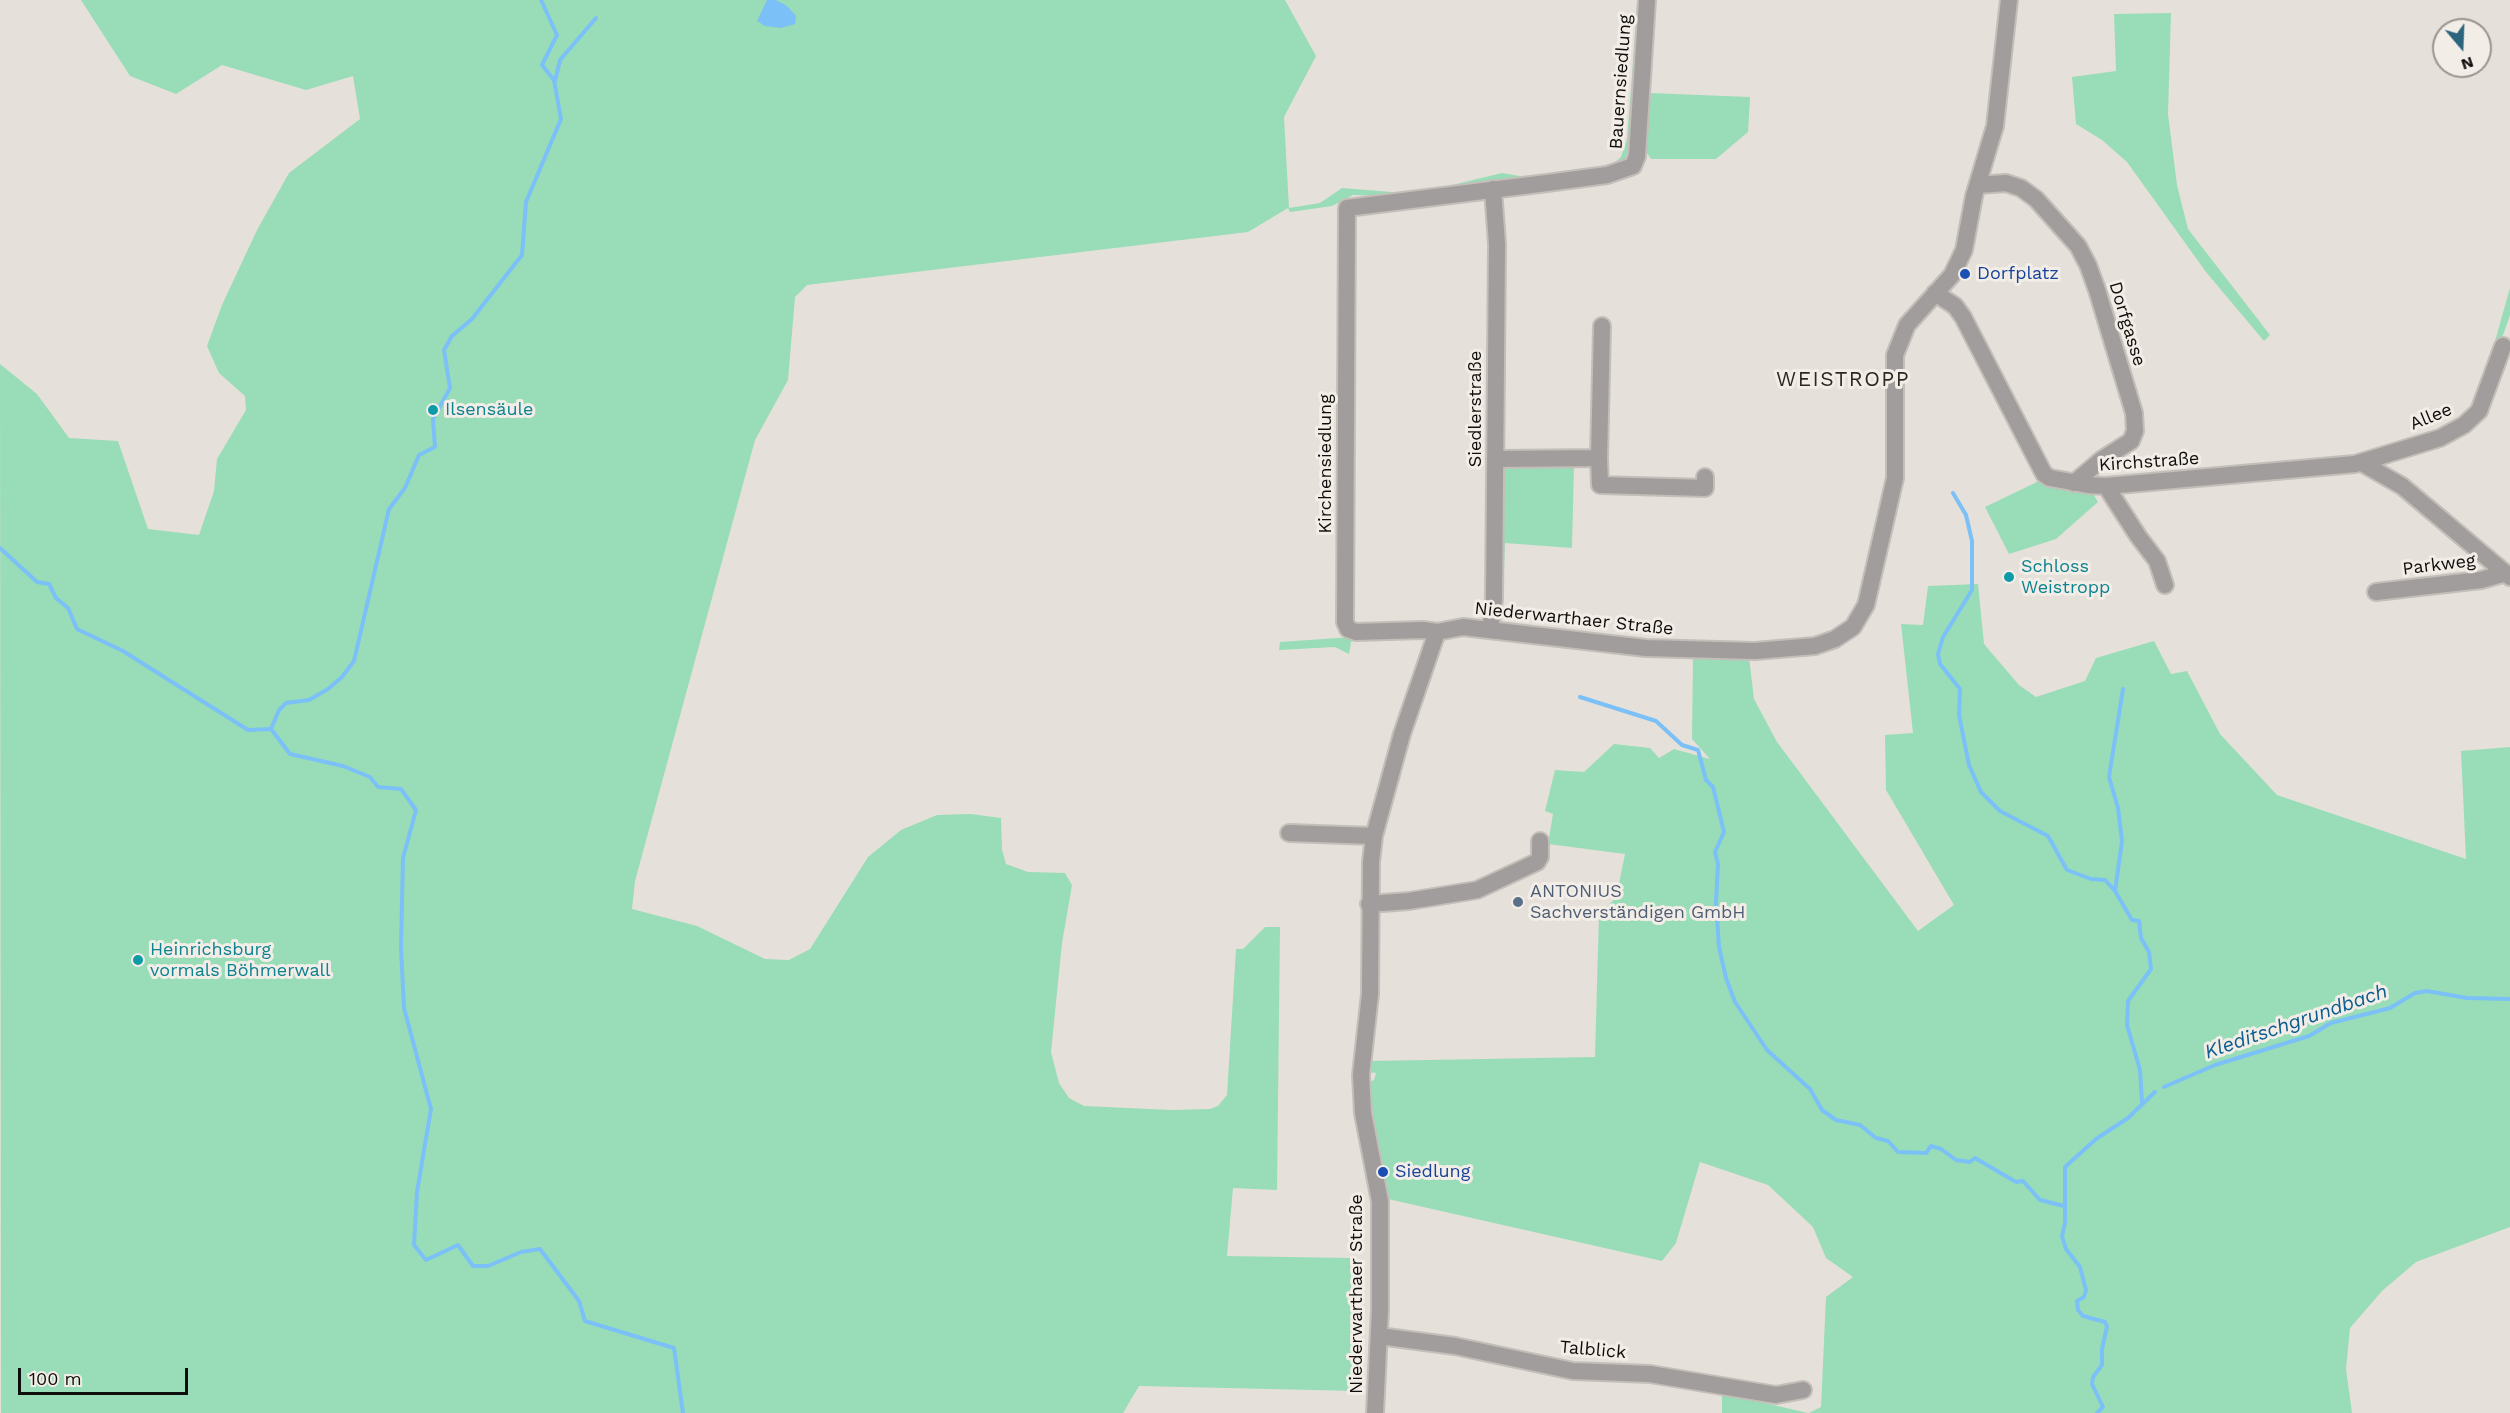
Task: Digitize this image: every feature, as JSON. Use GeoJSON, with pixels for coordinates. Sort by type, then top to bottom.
{"type":"FeatureCollection","features":[{"type":"Feature","properties":{"kind":"street","name":"Bauernsiedlung"},"geometry":{"type":"LineString","coordinates":[[1493,189],[1607,175],[1633,166],[1637,156],[1647,0]]}},
{"type":"Feature","properties":{"kind":"street"},"geometry":{"type":"LineString","coordinates":[[1935,293],[1952,275],[1964,250],[1978,185],[1997,116],[2009,0]]}},
{"type":"Feature","properties":{"kind":"street","name":"Dorfgasse"},"geometry":{"type":"LineString","coordinates":[[1986,161],[1990,162],[2006,183],[2021,188],[2036,199],[2066,231],[2083,256],[2094,282],[2134,413],[2135,431],[2131,441],[2100,460],[2074,483]]}},
{"type":"Feature","properties":{"kind":"street"},"geometry":{"type":"LineString","coordinates":[[1978,185],[2006,183]]}},
{"type":"Feature","properties":{"kind":"street","name":"Kirchensiedlung"},"geometry":{"type":"LineString","coordinates":[[1437,632],[1356,632],[1348,629],[1345,622],[1347,208],[1493,189]]}},
{"type":"Feature","properties":{"kind":"street","name":"Siedlerstraße"},"geometry":{"type":"LineString","coordinates":[[1490,629],[1494,600],[1497,244],[1493,189]]}},
{"type":"Feature","properties":{"kind":"street","name":"Kirchstraße"},"geometry":{"type":"LineString","coordinates":[[1935,293],[1955,306],[1963,317],[2044,474],[2050,478],[2106,486],[2362,463]]}},
{"type":"Feature","properties":{"kind":"street","name":"Niederwarthaer Straße"},"geometry":{"type":"LineString","coordinates":[[1375,1413],[1379,1335],[1380,1201],[1363,1113],[1360,1075],[1370,994],[1369,904],[1374,836],[1402,734],[1437,632],[1463,627],[1490,629],[1695,652],[1796,649],[1835,639],[1853,627],[1866,605],[1895,478],[1894,355],[1907,325],[1935,293]]}},
{"type":"Feature","properties":{"kind":"street"},"geometry":{"type":"LineString","coordinates":[[1602,326],[1600,485],[1705,488],[1705,477]]}},
{"type":"Feature","properties":{"kind":"street","name":"Allee"},"geometry":{"type":"LineString","coordinates":[[2362,463],[2440,438],[2472,419],[2480,411],[2503,346]]}},
{"type":"Feature","properties":{"kind":"street"},"geometry":{"type":"LineString","coordinates":[[1495,459],[1599,458]]}},
{"type":"Feature","properties":{"kind":"street"},"geometry":{"type":"LineString","coordinates":[[2362,463],[2402,486],[2508,575]]}},
{"type":"Feature","properties":{"kind":"street"},"geometry":{"type":"LineString","coordinates":[[2106,486],[2157,561],[2165,585]]}},
{"type":"Feature","properties":{"kind":"street","name":"Parkweg"},"geometry":{"type":"LineString","coordinates":[[2376,592],[2508,575]]}},
{"type":"Feature","properties":{"kind":"street"},"geometry":{"type":"LineString","coordinates":[[1289,832],[1374,836]]}},
{"type":"Feature","properties":{"kind":"street"},"geometry":{"type":"LineString","coordinates":[[1369,904],[1409,901],[1476,890],[1537,862],[1540,857],[1540,841]]}},
{"type":"Feature","properties":{"kind":"street","name":"Talblick"},"geometry":{"type":"LineString","coordinates":[[1379,1335],[1455,1346],[1573,1371],[1650,1374],[1776,1395],[1803,1390]]}},
{"type":"Feature","properties":{"kind":"green space"},"geometry":{"type":"Polygon","coordinates":[[[81,0],[1285,0],[1316,56],[1284,117],[1289,208],[1320,203],[1342,188],[1404,193],[1448,186],[1502,173],[1520,176],[1584,171],[1385,196],[1353,195],[1332,206],[1290,212],[1288,208],[1248,232],[807,285],[795,297],[788,380],[755,440],[635,881],[632,909],[697,926],[765,959],[789,960],[810,949],[868,857],[901,830],[937,815],[971,814],[1001,818],[1002,850],[1006,864],[1028,872],[1065,873],[1072,885],[1062,943],[1051,1052],[1059,1083],[1069,1098],[1084,1106],[1172,1110],[1210,1109],[1218,1106],[1227,1095],[1236,949],[1243,949],[1265,927],[1280,927],[1277,1190],[1233,1188],[1227,1256],[1350,1258],[1357,1391],[1139,1386],[1123,1413],[1,1413],[0,364],[37,394],[69,438],[118,441],[148,529],[199,535],[214,491],[217,459],[246,410],[245,396],[219,373],[207,346],[222,305],[257,230],[289,173],[360,119],[353,76],[306,90],[222,65],[176,94],[130,76],[81,0]]]}},
{"type":"Feature","properties":{"kind":"green space"},"geometry":{"type":"Polygon","coordinates":[[[1638,0],[1644,0],[1631,155],[1619,167],[1608,168],[1621,157],[1627,139],[1638,0]]]}},
{"type":"Feature","properties":{"kind":"green space"},"geometry":{"type":"Polygon","coordinates":[[[2171,13],[2168,114],[2177,185],[2188,229],[2270,335],[2264,341],[2206,272],[2127,162],[2102,140],[2076,124],[2072,77],[2116,71],[2114,14],[2171,13]]]}},
{"type":"Feature","properties":{"kind":"green space"},"geometry":{"type":"Polygon","coordinates":[[[1649,93],[1750,97],[1748,132],[1716,159],[1651,159],[1644,149],[1649,93]]]}},
{"type":"Feature","properties":{"kind":"green space"},"geometry":{"type":"Polygon","coordinates":[[[2510,288],[2510,315],[2501,341],[2495,341],[2510,288]]]}},
{"type":"Feature","properties":{"kind":"green space"},"geometry":{"type":"Polygon","coordinates":[[[1527,465],[1574,466],[1572,548],[1505,543],[1504,573],[1499,573],[1499,536],[1503,535],[1503,521],[1499,521],[1499,468],[1527,465]]]}},
{"type":"Feature","properties":{"kind":"green space"},"geometry":{"type":"Polygon","coordinates":[[[2039,481],[2091,490],[2098,502],[2056,539],[2009,554],[1985,507],[2039,481]]]}},
{"type":"Feature","properties":{"kind":"green space"},"geometry":{"type":"Polygon","coordinates":[[[1978,584],[1984,644],[2019,685],[2036,697],[2085,681],[2096,658],[2154,641],[2171,674],[2187,671],[2220,734],[2277,795],[2466,859],[2461,751],[2510,747],[2510,1227],[2416,1262],[2382,1291],[2350,1328],[2346,1369],[2352,1413],[1809,1413],[1821,1407],[1826,1297],[1853,1277],[1826,1258],[1813,1227],[1768,1185],[1700,1162],[1676,1243],[1662,1261],[1388,1199],[1370,1113],[1367,1084],[1374,1080],[1376,1073],[1368,1072],[1370,1061],[1595,1057],[1599,914],[1616,898],[1625,854],[1548,844],[1553,814],[1545,811],[1555,770],[1584,772],[1614,744],[1650,748],[1659,758],[1674,749],[1710,759],[1692,739],[1693,657],[1749,657],[1754,699],[1777,742],[1918,931],[1954,905],[1886,790],[1885,735],[1913,733],[1901,624],[1923,625],[1928,586],[1978,584]]]}},
{"type":"Feature","properties":{"kind":"green space"},"geometry":{"type":"Polygon","coordinates":[[[1352,637],[1349,654],[1335,647],[1279,650],[1280,642],[1352,637]]]}},
{"type":"Feature","properties":{"kind":"green space"},"geometry":{"type":"Polygon","coordinates":[[[1722,1393],[1808,1413],[1722,1413],[1722,1393]]]}},
{"type":"Feature","properties":{"kind":"water"},"geometry":{"type":"Polygon","coordinates":[[[767,0],[776,0],[787,6],[796,16],[795,24],[781,28],[765,26],[757,21],[767,0]]]}},
{"type":"Feature","properties":{"kind":"waterway"},"geometry":{"type":"LineString","coordinates":[[541,0],[557,35],[542,65],[554,80],[561,119],[526,202],[522,255],[472,319],[452,336],[444,350],[450,388],[433,419],[435,447],[419,455],[405,488],[389,509],[354,661],[342,677],[328,689],[309,700],[286,703],[279,710],[271,729],[290,754],[343,766],[370,777],[378,787],[401,789],[416,810],[403,858],[401,948],[404,1008],[431,1109],[417,1192],[414,1245],[426,1260],[458,1245],[473,1266],[488,1266],[521,1252],[540,1249],[579,1301],[585,1321],[674,1348],[683,1413]]}},
{"type":"Feature","properties":{"kind":"waterway"},"geometry":{"type":"LineString","coordinates":[[555,81],[560,60],[596,18]]}},
{"type":"Feature","properties":{"kind":"waterway"},"geometry":{"type":"LineString","coordinates":[[1953,493],[1966,515],[1972,541],[1972,590],[1943,637],[1938,654],[1940,664],[1960,689],[1959,715],[1969,765],[1981,792],[2000,811],[2048,836],[2067,870],[2091,879],[2105,880],[2115,891],[2132,920],[2139,921],[2141,938],[2149,952],[2151,969],[2128,1001],[2127,1025],[2140,1070],[2142,1102]]}},
{"type":"Feature","properties":{"kind":"waterway"},"geometry":{"type":"LineString","coordinates":[[0,548],[37,582],[49,584],[56,598],[68,608],[77,629],[123,651],[248,730],[271,729]]}},
{"type":"Feature","properties":{"kind":"waterway"},"geometry":{"type":"LineString","coordinates":[[2115,891],[2122,841],[2118,808],[2109,777],[2123,689]]}},
{"type":"Feature","properties":{"kind":"waterway"},"geometry":{"type":"LineString","coordinates":[[1580,697],[1656,721],[1682,745],[1698,750],[1706,780],[1713,787],[1724,832],[1715,852],[1718,864],[1716,902],[1719,947],[1726,978],[1735,1002],[1767,1050],[1810,1089],[1822,1110],[1836,1120],[1860,1125],[1876,1138],[1888,1141],[1898,1152],[1926,1153],[1931,1146],[1941,1149],[1956,1160],[1970,1162],[1975,1158],[2016,1182],[2023,1181],[2040,1200],[2064,1206]]}},
{"type":"Feature","properties":{"kind":"waterway","name":"Kleditschgrundbach"},"geometry":{"type":"LineString","coordinates":[[2164,1087],[2215,1065],[2309,1036],[2331,1023],[2390,1008],[2415,993],[2427,991],[2467,998],[2510,999]]}},
{"type":"Feature","properties":{"kind":"waterway","name":"Kleditschgrundbach"},"geometry":{"type":"LineString","coordinates":[[2097,1413],[2103,1407],[2092,1384],[2093,1377],[2102,1365],[2102,1349],[2107,1327],[2105,1322],[2083,1316],[2078,1310],[2077,1301],[2084,1297],[2086,1290],[2080,1267],[2066,1249],[2062,1236],[2065,1223],[2065,1167],[2096,1139],[2128,1118],[2155,1092]]}},
{"type":"Feature","properties":{"kind":"place","name":"Dorfplatz"},"geometry":{"type":"Point","coordinates":[1965,274]}},
{"type":"Feature","properties":{"kind":"place","name":"Ilsensäule"},"geometry":{"type":"Point","coordinates":[433,410]}},
{"type":"Feature","properties":{"kind":"place","name":"Schloss Weistropp"},"geometry":{"type":"Point","coordinates":[2009,577]}},
{"type":"Feature","properties":{"kind":"place","name":"ANTONIUS Sachverständigen GmbH"},"geometry":{"type":"Point","coordinates":[1518,902]}},
{"type":"Feature","properties":{"kind":"place","name":"Heinrichsburg vormals Böhmerwall"},"geometry":{"type":"Point","coordinates":[138,960]}},
{"type":"Feature","properties":{"kind":"place","name":"Siedlung"},"geometry":{"type":"Point","coordinates":[1383,1172]}},
{"type":"Feature","properties":{"kind":"district","name":"WEISTROPP"},"geometry":{"type":"Point","coordinates":[1843,380]}}]}
